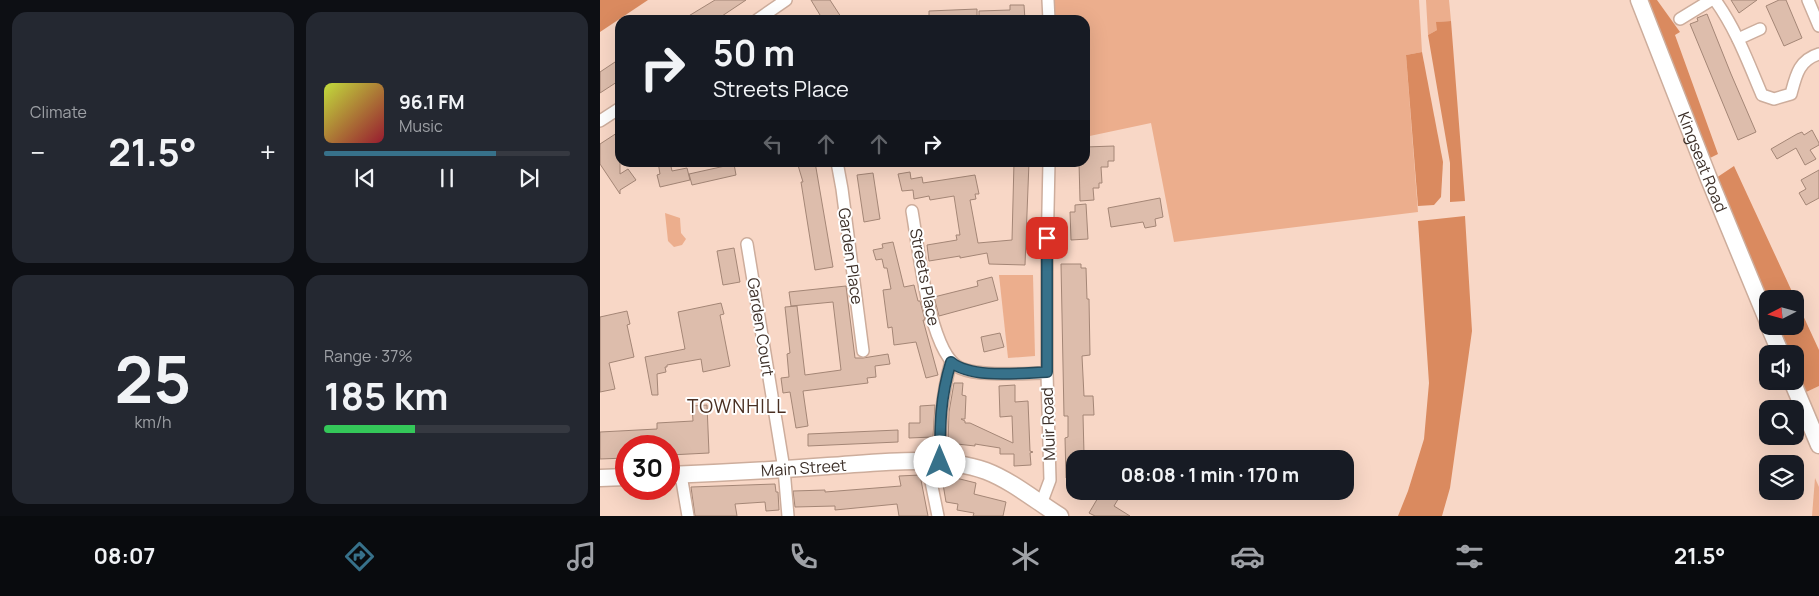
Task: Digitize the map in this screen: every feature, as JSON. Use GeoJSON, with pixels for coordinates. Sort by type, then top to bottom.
{"type":"FeatureCollection","features":[{"type":"Feature","properties":{"kind":"street"},"geometry":{"type":"LineString","coordinates":[[768,15],[786,0]]}},
{"type":"Feature","properties":{"kind":"street"},"geometry":{"type":"LineString","coordinates":[[1048,0],[1049,15]]}},
{"type":"Feature","properties":{"kind":"street","name":"Kingseat Road"},"geometry":{"type":"LineString","coordinates":[[1639,0],[1708,179],[1759,301]]}},
{"type":"Feature","properties":{"kind":"street"},"geometry":{"type":"LineString","coordinates":[[1680,19],[1713,0],[1726,16],[1738,39],[1762,95],[1774,99],[1791,94],[1797,70],[1809,57],[1819,54]]}},
{"type":"Feature","properties":{"kind":"street"},"geometry":{"type":"LineString","coordinates":[[1808,0],[1819,26]]}},
{"type":"Feature","properties":{"kind":"street"},"geometry":{"type":"LineString","coordinates":[[1738,39],[1760,29]]}},
{"type":"Feature","properties":{"kind":"street"},"geometry":{"type":"LineString","coordinates":[[600,120],[615,111]]}},
{"type":"Feature","properties":{"kind":"street","name":"Garden Place"},"geometry":{"type":"LineString","coordinates":[[838,167],[863,351]]}},
{"type":"Feature","properties":{"kind":"street","name":"Muir Road"},"geometry":{"type":"LineString","coordinates":[[1041,504],[1050,480],[1047,372],[1049,167]]}},
{"type":"Feature","properties":{"kind":"street","name":"Streets Place"},"geometry":{"type":"LineString","coordinates":[[912,211],[932,320],[944,352],[951,362]]}},
{"type":"Feature","properties":{"kind":"street","name":"Garden Court"},"geometry":{"type":"LineString","coordinates":[[747,244],[784,469],[788,516]]}},
{"type":"Feature","properties":{"kind":"street"},"geometry":{"type":"LineString","coordinates":[[938,516],[933,462],[942,396],[951,362],[958,367],[976,373],[1047,372]]}},
{"type":"Feature","properties":{"kind":"street"},"geometry":{"type":"LineString","coordinates":[[1796,390],[1819,445]]}},
{"type":"Feature","properties":{"kind":"street","name":"Main Street"},"geometry":{"type":"LineString","coordinates":[[680,475],[885,462],[933,462],[969,466],[987,472],[1006,481],[1060,516]]}},
{"type":"Feature","properties":{"kind":"street"},"geometry":{"type":"LineString","coordinates":[[600,478],[615,477]]}},
{"type":"Feature","properties":{"kind":"street"},"geometry":{"type":"LineString","coordinates":[[680,491],[688,516]]}},
{"type":"Feature","properties":{"kind":"shaded area"},"geometry":{"type":"Polygon","coordinates":[[[600,0],[648,0],[626,15],[615,15],[615,22],[600,32],[600,0]]]}},
{"type":"Feature","properties":{"kind":"shaded area"},"geometry":{"type":"Polygon","coordinates":[[[1048,0],[1419,0],[1422,52],[1406,55],[1418,212],[1174,242],[1151,123],[1090,136],[1090,15],[1049,15],[1048,0]]]}},
{"type":"Feature","properties":{"kind":"shaded area"},"geometry":{"type":"Polygon","coordinates":[[[1426,0],[1449,0],[1451,21],[1437,22],[1437,30],[1428,35],[1426,0]]]}},
{"type":"Feature","properties":{"kind":"shaded area"},"geometry":{"type":"Polygon","coordinates":[[[1645,0],[1657,0],[1680,32],[1675,35],[1718,154],[1706,160],[1645,0]]]}},
{"type":"Feature","properties":{"kind":"shaded area"},"geometry":{"type":"Polygon","coordinates":[[[1451,21],[1465,201],[1450,202],[1450,163],[1428,35],[1437,30],[1436,22],[1451,21]]]}},
{"type":"Feature","properties":{"kind":"shaded area"},"geometry":{"type":"Polygon","coordinates":[[[1422,52],[1443,162],[1441,197],[1434,205],[1418,206],[1406,55],[1422,52]]]}},
{"type":"Feature","properties":{"kind":"shaded area"},"geometry":{"type":"Polygon","coordinates":[[[1734,166],[1791,290],[1760,290],[1713,180],[1734,166]]]}},
{"type":"Feature","properties":{"kind":"shaded area"},"geometry":{"type":"Polygon","coordinates":[[[665,213],[680,218],[681,233],[686,239],[682,245],[674,247],[668,241],[665,213]]]}},
{"type":"Feature","properties":{"kind":"shaded area"},"geometry":{"type":"Polygon","coordinates":[[[1465,216],[1472,331],[1450,488],[1442,516],[1398,516],[1424,439],[1429,383],[1418,221],[1465,216]]]}},
{"type":"Feature","properties":{"kind":"shaded area"},"geometry":{"type":"Polygon","coordinates":[[[999,275],[1033,275],[1035,356],[1008,358],[999,275]]]}},
{"type":"Feature","properties":{"kind":"shaded area"},"geometry":{"type":"Polygon","coordinates":[[[1804,318],[1819,350],[1819,386],[1804,393],[1804,345],[1784,345],[1780,335],[1804,335],[1804,318]]]}},
{"type":"Feature","properties":{"kind":"shaded area"},"geometry":{"type":"Polygon","coordinates":[[[1819,386],[1819,425],[1804,393],[1819,386]]]}},
{"type":"Feature","properties":{"kind":"shaded area"},"geometry":{"type":"Polygon","coordinates":[[[1815,478],[1819,487],[1819,516],[1812,516],[1815,478]]]}},
{"type":"Feature","properties":{"kind":"building"},"geometry":{"type":"Polygon","coordinates":[[[715,0],[746,0],[724,15],[690,15],[715,0]]]}},
{"type":"Feature","properties":{"kind":"building"},"geometry":{"type":"Polygon","coordinates":[[[811,0],[830,0],[840,15],[820,15],[811,0]]]}},
{"type":"Feature","properties":{"kind":"building"},"geometry":{"type":"Polygon","coordinates":[[[1731,0],[1757,0],[1739,13],[1731,0]]]}},
{"type":"Feature","properties":{"kind":"building"},"geometry":{"type":"Polygon","coordinates":[[[1779,0],[1786,0],[1802,38],[1784,46],[1766,6],[1779,0]]]}},
{"type":"Feature","properties":{"kind":"building"},"geometry":{"type":"Polygon","coordinates":[[[1010,5],[1024,5],[1025,15],[979,15],[979,11],[1010,10],[1010,5]]]}},
{"type":"Feature","properties":{"kind":"building"},"geometry":{"type":"Polygon","coordinates":[[[977,9],[977,15],[929,15],[929,11],[977,9]]]}},
{"type":"Feature","properties":{"kind":"building"},"geometry":{"type":"Polygon","coordinates":[[[1707,14],[1756,132],[1738,140],[1690,24],[1698,21],[1697,18],[1707,14]]]}},
{"type":"Feature","properties":{"kind":"building"},"geometry":{"type":"Polygon","coordinates":[[[615,62],[615,83],[600,93],[600,72],[615,62]]]}},
{"type":"Feature","properties":{"kind":"building"},"geometry":{"type":"Polygon","coordinates":[[[1812,130],[1819,143],[1819,145],[1810,150],[1816,159],[1805,165],[1796,148],[1777,159],[1771,149],[1797,134],[1802,132],[1804,135],[1812,130]]]}},
{"type":"Feature","properties":{"kind":"building"},"geometry":{"type":"Polygon","coordinates":[[[615,134],[615,167],[620,167],[620,174],[628,169],[636,180],[620,190],[620,194],[600,164],[600,144],[615,134]]]}},
{"type":"Feature","properties":{"kind":"building"},"geometry":{"type":"Polygon","coordinates":[[[1114,146],[1114,161],[1108,161],[1108,167],[1101,167],[1102,183],[1099,183],[1099,188],[1093,188],[1094,200],[1080,201],[1079,167],[1090,167],[1090,147],[1114,146]]]}},
{"type":"Feature","properties":{"kind":"building"},"geometry":{"type":"Polygon","coordinates":[[[659,167],[671,167],[672,171],[687,168],[690,180],[660,187],[657,175],[660,174],[659,167]]]}},
{"type":"Feature","properties":{"kind":"building"},"geometry":{"type":"Polygon","coordinates":[[[720,167],[735,167],[736,175],[692,185],[689,174],[720,167]]]}},
{"type":"Feature","properties":{"kind":"building"},"geometry":{"type":"Polygon","coordinates":[[[798,167],[816,167],[833,267],[815,270],[801,182],[803,182],[798,167]]]}},
{"type":"Feature","properties":{"kind":"building"},"geometry":{"type":"Polygon","coordinates":[[[1014,167],[1029,167],[1025,265],[989,264],[987,253],[929,261],[927,245],[957,240],[956,235],[960,235],[954,196],[930,200],[929,196],[914,199],[913,190],[902,191],[898,174],[910,172],[911,179],[922,177],[923,183],[975,175],[979,194],[975,194],[976,199],[970,200],[978,243],[1012,240],[1014,167]]]}},
{"type":"Feature","properties":{"kind":"building"},"geometry":{"type":"Polygon","coordinates":[[[1819,170],[1819,198],[1806,205],[1799,193],[1806,189],[1801,180],[1819,170]]]}},
{"type":"Feature","properties":{"kind":"building"},"geometry":{"type":"Polygon","coordinates":[[[873,173],[880,219],[864,222],[857,175],[873,173]]]}},
{"type":"Feature","properties":{"kind":"building"},"geometry":{"type":"Polygon","coordinates":[[[1160,198],[1163,217],[1155,219],[1156,226],[1145,228],[1143,222],[1111,227],[1108,208],[1160,198]]]}},
{"type":"Feature","properties":{"kind":"building"},"geometry":{"type":"Polygon","coordinates":[[[1086,204],[1088,239],[1071,240],[1070,212],[1075,212],[1075,205],[1086,204]]]}},
{"type":"Feature","properties":{"kind":"building"},"geometry":{"type":"Polygon","coordinates":[[[893,242],[904,287],[914,285],[918,301],[920,301],[925,320],[923,320],[938,375],[926,378],[916,342],[894,345],[892,327],[888,328],[883,290],[891,289],[887,268],[884,268],[882,259],[876,260],[873,250],[883,248],[882,244],[893,242]]]}},
{"type":"Feature","properties":{"kind":"building"},"geometry":{"type":"Polygon","coordinates":[[[734,248],[740,282],[723,285],[717,251],[734,248]]]}},
{"type":"Feature","properties":{"kind":"building"},"geometry":{"type":"Polygon","coordinates":[[[1061,264],[1081,264],[1081,268],[1086,268],[1087,299],[1089,299],[1090,355],[1082,356],[1084,396],[1093,396],[1094,415],[1083,415],[1084,450],[1066,450],[1066,478],[1065,438],[1068,437],[1068,416],[1064,416],[1061,264]]]}},
{"type":"Feature","properties":{"kind":"building"},"geometry":{"type":"Polygon","coordinates":[[[992,277],[998,300],[939,316],[934,297],[978,286],[977,281],[992,277]]]}},
{"type":"Feature","properties":{"kind":"building"},"geometry":{"type":"Polygon","coordinates":[[[846,286],[855,358],[888,354],[890,364],[875,366],[876,377],[867,378],[868,383],[803,391],[808,426],[796,428],[790,392],[783,393],[781,378],[789,377],[787,354],[790,353],[785,307],[797,306],[805,375],[841,370],[833,302],[791,306],[789,292],[846,286]]]}},
{"type":"Feature","properties":{"kind":"building"},"geometry":{"type":"Polygon","coordinates":[[[721,303],[724,314],[720,315],[730,366],[703,372],[701,359],[667,365],[665,367],[666,372],[657,374],[658,395],[652,395],[645,357],[685,349],[678,312],[721,303]]]}},
{"type":"Feature","properties":{"kind":"building"},"geometry":{"type":"Polygon","coordinates":[[[627,311],[630,324],[627,325],[634,357],[609,363],[615,389],[600,392],[600,317],[627,311]]]}},
{"type":"Feature","properties":{"kind":"building"},"geometry":{"type":"Polygon","coordinates":[[[1000,333],[1004,347],[984,352],[981,337],[1000,333]]]}},
{"type":"Feature","properties":{"kind":"building"},"geometry":{"type":"Polygon","coordinates":[[[954,383],[963,383],[962,395],[966,396],[965,419],[961,419],[965,423],[970,423],[1013,443],[1012,416],[1000,417],[999,386],[1015,385],[1015,402],[1028,401],[1030,451],[1033,452],[1030,453],[1031,465],[1014,466],[1014,454],[1000,454],[1000,448],[975,444],[975,446],[948,443],[949,412],[954,383]]]}},
{"type":"Feature","properties":{"kind":"building"},"geometry":{"type":"Polygon","coordinates":[[[707,405],[709,453],[680,454],[680,435],[615,435],[615,458],[600,459],[600,432],[657,429],[657,423],[693,421],[692,406],[707,405]]]}},
{"type":"Feature","properties":{"kind":"building"},"geometry":{"type":"Polygon","coordinates":[[[935,405],[933,437],[909,438],[909,423],[920,423],[920,406],[935,405]]]}},
{"type":"Feature","properties":{"kind":"building"},"geometry":{"type":"Polygon","coordinates":[[[898,430],[898,442],[808,446],[808,434],[898,430]]]}},
{"type":"Feature","properties":{"kind":"building"},"geometry":{"type":"Polygon","coordinates":[[[920,475],[928,516],[899,516],[897,504],[835,510],[835,506],[795,507],[793,491],[825,490],[825,492],[901,486],[899,476],[920,475]]]}},
{"type":"Feature","properties":{"kind":"building"},"geometry":{"type":"Polygon","coordinates":[[[942,478],[956,478],[976,483],[974,494],[1006,502],[1003,516],[973,516],[974,513],[957,510],[958,504],[946,502],[942,478]]]}},
{"type":"Feature","properties":{"kind":"building"},"geometry":{"type":"Polygon","coordinates":[[[775,484],[776,492],[778,492],[779,510],[766,511],[765,502],[735,504],[737,516],[695,516],[691,487],[775,484]]]}},
{"type":"Feature","properties":{"kind":"building"},"geometry":{"type":"Polygon","coordinates":[[[1097,500],[1118,500],[1114,506],[1130,516],[1095,516],[1089,513],[1097,500]]]}},
{"type":"Feature","properties":{"kind":"district","name":"TOWNHILL"},"geometry":{"type":"Point","coordinates":[737,406]}},
{"type":"Feature","properties":{"kind":"route"},"geometry":{"type":"LineString","coordinates":[[940,462],[942,396],[951,362],[958,367],[976,373],[1047,372],[1047,238]]}}]}
